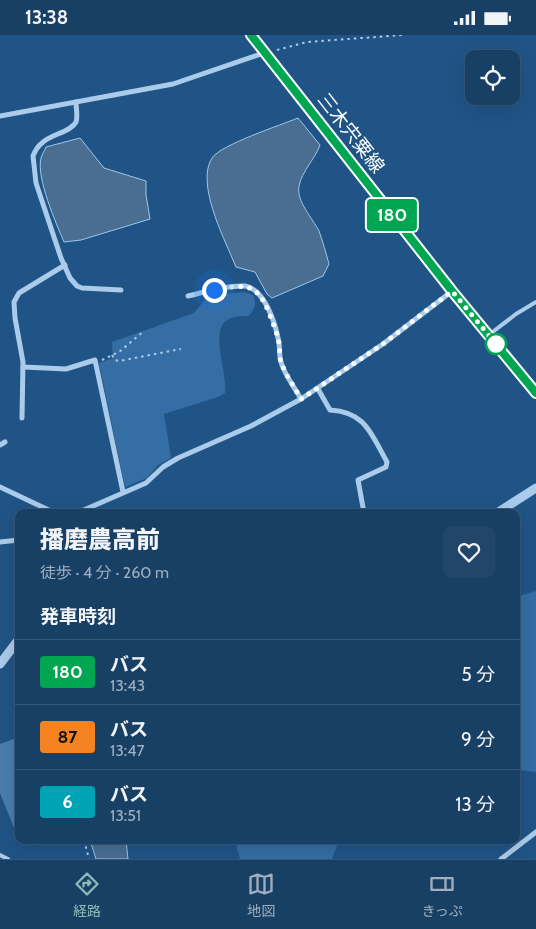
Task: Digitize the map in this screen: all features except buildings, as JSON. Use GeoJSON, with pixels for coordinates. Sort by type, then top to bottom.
{"type":"FeatureCollection","features":[{"type":"Feature","properties":{"kind":"main road","name":"三木宍粟線"},"geometry":{"type":"LineString","coordinates":[[251,35],[452,291],[536,393]]}},
{"type":"Feature","properties":{"kind":"street"},"geometry":{"type":"LineString","coordinates":[[0,116],[174,84],[264,53]]}},
{"type":"Feature","properties":{"kind":"street"},"geometry":{"type":"LineString","coordinates":[[76,103],[77,121],[70,129],[42,142],[33,156],[36,183],[70,278],[77,285],[92,289],[121,290]]}},
{"type":"Feature","properties":{"kind":"street"},"geometry":{"type":"LineString","coordinates":[[22,419],[23,367],[14,302],[16,297],[27,287],[64,265]]}},
{"type":"Feature","properties":{"kind":"street"},"geometry":{"type":"LineString","coordinates":[[188,297],[228,287],[254,289],[265,303],[277,335],[281,362],[301,399]]}},
{"type":"Feature","properties":{"kind":"street"},"geometry":{"type":"LineString","coordinates":[[86,509],[146,483],[163,467],[178,458],[251,426],[318,389],[383,344],[452,291]]}},
{"type":"Feature","properties":{"kind":"street"},"geometry":{"type":"LineString","coordinates":[[23,367],[66,369],[95,360],[123,493]]}},
{"type":"Feature","properties":{"kind":"street"},"geometry":{"type":"LineString","coordinates":[[318,389],[330,410],[341,411],[360,419],[365,424],[387,462],[386,467],[358,479],[363,509]]}},
{"type":"Feature","properties":{"kind":"street"},"geometry":{"type":"LineString","coordinates":[[0,487],[47,509]]}},
{"type":"Feature","properties":{"kind":"street"},"geometry":{"type":"LineString","coordinates":[[503,509],[536,488]]}},
{"type":"Feature","properties":{"kind":"street"},"geometry":{"type":"LineString","coordinates":[[0,542],[15,540]]}},
{"type":"Feature","properties":{"kind":"street"},"geometry":{"type":"LineString","coordinates":[[0,665],[15,644]]}},
{"type":"Feature","properties":{"kind":"street"},"geometry":{"type":"LineString","coordinates":[[501,859],[536,832]]}},
{"type":"Feature","properties":{"kind":"lane"},"geometry":{"type":"LineString","coordinates":[[488,335],[536,302]]}},
{"type":"Feature","properties":{"kind":"lane"},"geometry":{"type":"LineString","coordinates":[[0,855],[8,859]]}},
{"type":"Feature","properties":{"kind":"path"},"geometry":{"type":"LineString","coordinates":[[264,53],[307,42],[404,35]]}},
{"type":"Feature","properties":{"kind":"path"},"geometry":{"type":"LineString","coordinates":[[95,363],[119,352],[144,331]]}},
{"type":"Feature","properties":{"kind":"path"},"geometry":{"type":"LineString","coordinates":[[112,355],[115,360],[119,361],[181,349]]}},
{"type":"Feature","properties":{"kind":"path"},"geometry":{"type":"LineString","coordinates":[[85,844],[89,859]]}},
{"type":"Feature","properties":{"kind":"shaded area"},"geometry":{"type":"Polygon","coordinates":[[[298,118],[320,145],[303,175],[299,192],[302,204],[319,231],[329,264],[323,276],[272,298],[267,294],[255,272],[236,267],[223,237],[209,195],[208,169],[212,158],[226,147],[298,118]]]}},
{"type":"Feature","properties":{"kind":"shaded area"},"geometry":{"type":"Polygon","coordinates":[[[80,138],[104,168],[146,181],[150,219],[81,240],[64,242],[44,188],[40,167],[41,158],[46,147],[80,138]]]}},
{"type":"Feature","properties":{"kind":"shaded area"},"geometry":{"type":"Polygon","coordinates":[[[244,292],[253,295],[255,306],[253,311],[249,316],[229,319],[223,324],[220,332],[219,341],[225,393],[218,397],[164,414],[171,458],[158,465],[147,478],[125,487],[99,363],[113,358],[112,342],[194,313],[204,301],[216,295],[244,292]]]}},
{"type":"Feature","properties":{"kind":"shaded area"},"geometry":{"type":"Polygon","coordinates":[[[536,591],[536,772],[520,770],[520,596],[536,591]]]}},
{"type":"Feature","properties":{"kind":"shaded area"},"geometry":{"type":"Polygon","coordinates":[[[91,844],[126,844],[128,859],[96,859],[91,844]]]}},
{"type":"Feature","properties":{"kind":"shaded area"},"geometry":{"type":"Polygon","coordinates":[[[236,844],[338,844],[332,859],[240,859],[236,844]]]}},
{"type":"Feature","properties":{"kind":"bus line","name":"180"},"geometry":{"type":"LineString","coordinates":[[251,35],[452,291],[536,393]]}},
{"type":"Feature","properties":{"kind":"route"},"geometry":{"type":"LineString","coordinates":[[214,290],[228,287],[245,287],[254,289],[259,294],[265,303],[277,335],[281,362],[301,399],[383,344],[452,291],[500,349],[496,344]]}}]}
